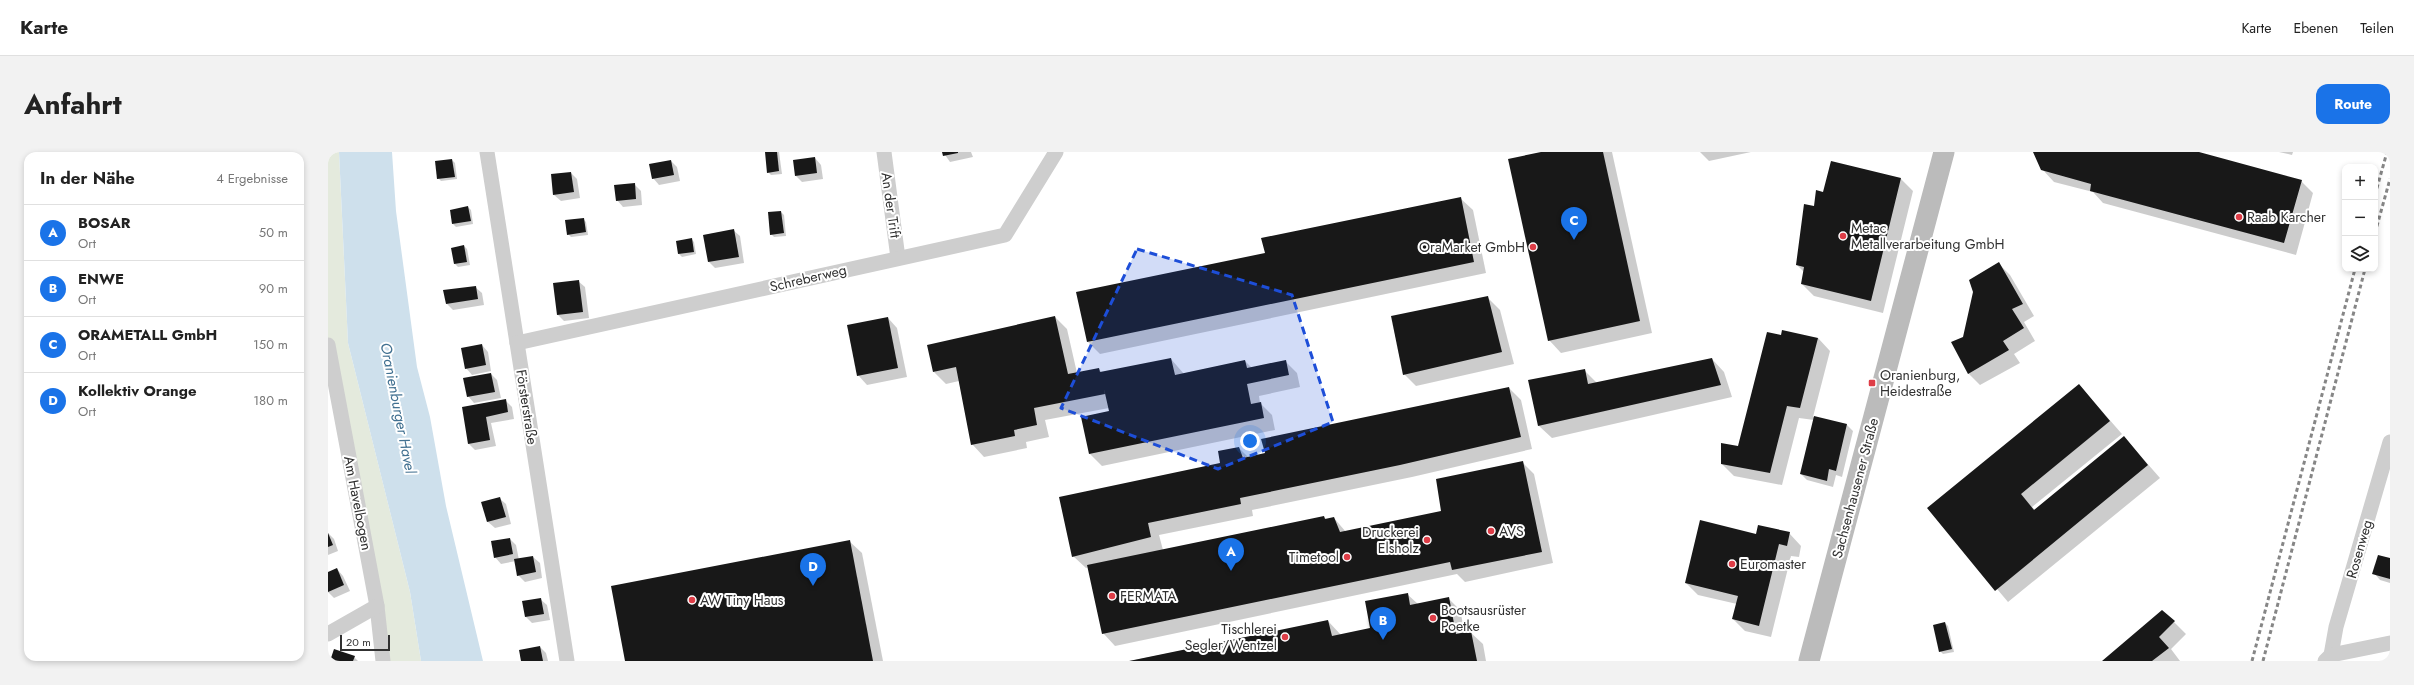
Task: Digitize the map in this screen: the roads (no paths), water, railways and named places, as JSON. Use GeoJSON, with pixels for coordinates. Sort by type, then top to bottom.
{"type":"FeatureCollection","features":[{"type":"Feature","properties":{"kind":"main road","name":"Sachsenhausener Straße"},"geometry":{"type":"LineString","coordinates":[[1809,661],[1944,152]]}},
{"type":"Feature","properties":{"kind":"street","name":"Försterstraße"},"geometry":{"type":"LineString","coordinates":[[487,152],[567,661]]}},
{"type":"Feature","properties":{"kind":"street","name":"An der Trift"},"geometry":{"type":"LineString","coordinates":[[884,152],[898,258]]}},
{"type":"Feature","properties":{"kind":"street","name":"Schreberweg"},"geometry":{"type":"LineString","coordinates":[[517,343],[1005,235],[1056,152]]}},
{"type":"Feature","properties":{"kind":"street","name":"Am Havelbogen"},"geometry":{"type":"LineString","coordinates":[[328,345],[377,606],[383,661]]}},
{"type":"Feature","properties":{"kind":"street","name":"Rosenweg"},"geometry":{"type":"LineString","coordinates":[[2328,658],[2390,442]]}},
{"type":"Feature","properties":{"kind":"street"},"geometry":{"type":"LineString","coordinates":[[328,634],[377,606]]}},
{"type":"Feature","properties":{"kind":"street"},"geometry":{"type":"LineString","coordinates":[[2328,658],[2390,643]]}},
{"type":"Feature","properties":{"kind":"water","name":"Oranienburger Havel"},"geometry":{"type":"Polygon","coordinates":[[[339,152],[392,152],[396,211],[417,367],[430,417],[446,506],[483,661],[421,661],[410,592],[348,343],[339,152]]]}},
{"type":"Feature","properties":{"kind":"railway"},"geometry":{"type":"LineString","coordinates":[[2378,184],[2387,152]]}},
{"type":"Feature","properties":{"kind":"railway"},"geometry":{"type":"LineString","coordinates":[[2378,222],[2390,179]]}},
{"type":"Feature","properties":{"kind":"railway"},"geometry":{"type":"LineString","coordinates":[[2252,661],[2354,272]]}},
{"type":"Feature","properties":{"kind":"railway"},"geometry":{"type":"LineString","coordinates":[[2263,661],[2364,272]]}},
{"type":"Feature","properties":{"kind":"place","name":"Raab Karcher"},"geometry":{"type":"Point","coordinates":[2239,217]}},
{"type":"Feature","properties":{"kind":"place","name":"Metac Metallverarbeitung GmbH"},"geometry":{"type":"Point","coordinates":[1843,236]}},
{"type":"Feature","properties":{"kind":"place","name":"ORAMETALL GmbH"},"geometry":{"type":"Point","coordinates":[1574,240]}},
{"type":"Feature","properties":{"kind":"place","name":"OraMarket GmbH"},"geometry":{"type":"Point","coordinates":[1533,247]}},
{"type":"Feature","properties":{"kind":"place","name":"Oranienburg, Heidestraße"},"geometry":{"type":"Point","coordinates":[1872,383]}},
{"type":"Feature","properties":{"kind":"place","name":"AVS"},"geometry":{"type":"Point","coordinates":[1491,531]}},
{"type":"Feature","properties":{"kind":"place","name":"Druckerei Elsholz"},"geometry":{"type":"Point","coordinates":[1427,540]}},
{"type":"Feature","properties":{"kind":"place","name":"Timetool"},"geometry":{"type":"Point","coordinates":[1347,557]}},
{"type":"Feature","properties":{"kind":"place","name":"Euromaster"},"geometry":{"type":"Point","coordinates":[1732,564]}},
{"type":"Feature","properties":{"kind":"place","name":"BOSAR"},"geometry":{"type":"Point","coordinates":[1231,571]}},
{"type":"Feature","properties":{"kind":"place","name":"Kollektiv Orange"},"geometry":{"type":"Point","coordinates":[813,586]}},
{"type":"Feature","properties":{"kind":"place","name":"FERMATA"},"geometry":{"type":"Point","coordinates":[1112,596]}},
{"type":"Feature","properties":{"kind":"place","name":"AW Tiny Haus"},"geometry":{"type":"Point","coordinates":[692,600]}},
{"type":"Feature","properties":{"kind":"place","name":"Bootsausrüster Poetke"},"geometry":{"type":"Point","coordinates":[1433,618]}},
{"type":"Feature","properties":{"kind":"place","name":"Tischlerei Segler/Wentzel"},"geometry":{"type":"Point","coordinates":[1285,637]}},
{"type":"Feature","properties":{"kind":"place","name":"ENWE"},"geometry":{"type":"Point","coordinates":[1383,640]}}]}
